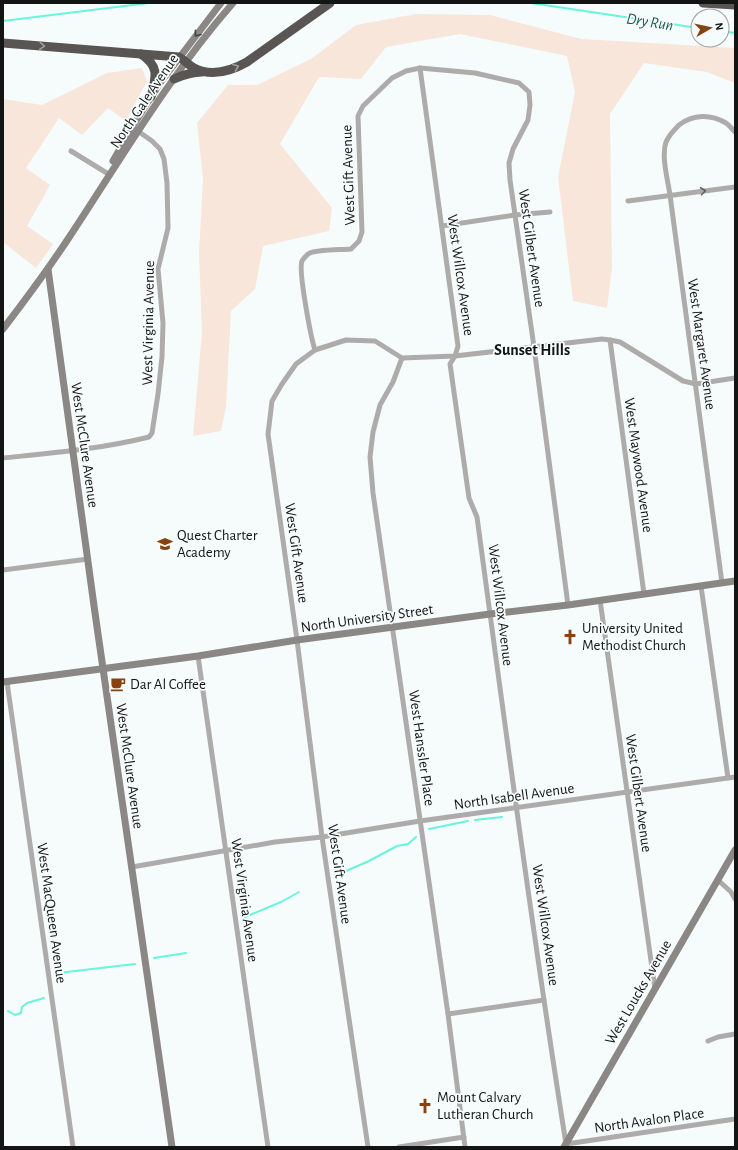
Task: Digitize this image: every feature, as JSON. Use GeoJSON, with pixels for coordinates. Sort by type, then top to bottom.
{"type":"FeatureCollection","features":[{"type":"Feature","properties":{"kind":"highway"},"geometry":{"type":"LineString","coordinates":[[174,79],[194,72],[225,71],[236,68],[247,62],[330,3]]}},
{"type":"Feature","properties":{"kind":"highway"},"geometry":{"type":"LineString","coordinates":[[703,3],[735,4]]}},
{"type":"Feature","properties":{"kind":"highway"},"geometry":{"type":"LineString","coordinates":[[725,3],[735,4]]}},
{"type":"Feature","properties":{"kind":"highway"},"geometry":{"type":"LineString","coordinates":[[3,43],[141,54],[183,60],[194,68],[209,72]]}},
{"type":"Feature","properties":{"kind":"highway"},"geometry":{"type":"LineString","coordinates":[[141,54],[149,60],[154,67],[156,75],[151,97]]}},
{"type":"Feature","properties":{"kind":"main road","name":"North Gale Avenue"},"geometry":{"type":"LineString","coordinates":[[135,129],[174,79],[183,60],[221,3]]}},
{"type":"Feature","properties":{"kind":"main road","name":"North Gale Avenue"},"geometry":{"type":"LineString","coordinates":[[3,329],[48,269],[82,218],[135,129],[151,97],[233,3]]}},
{"type":"Feature","properties":{"kind":"main road","name":"West McClure Avenue"},"geometry":{"type":"LineString","coordinates":[[48,269],[72,450],[172,1147]]}},
{"type":"Feature","properties":{"kind":"main road","name":"North University Street"},"geometry":{"type":"LineString","coordinates":[[5,682],[198,656],[297,640],[568,605],[735,581]]}},
{"type":"Feature","properties":{"kind":"main road","name":"West Loucks Avenue"},"geometry":{"type":"LineString","coordinates":[[565,1146],[735,850]]}},
{"type":"Feature","properties":{"kind":"street","name":"West Gilbert Avenue"},"geometry":{"type":"LineString","coordinates":[[358,116],[363,106],[392,78],[406,71],[420,68],[475,73],[519,83],[529,92],[530,105],[528,120],[513,149],[509,163],[510,180],[568,605]]}},
{"type":"Feature","properties":{"kind":"street","name":"West Willcox Avenue"},"geometry":{"type":"LineString","coordinates":[[420,68],[458,346],[455,356],[450,364],[469,498],[477,517],[496,666],[565,1146]]}},
{"type":"Feature","properties":{"kind":"street","name":"West Gift Avenue"},"geometry":{"type":"LineString","coordinates":[[358,116],[362,232],[359,241],[352,249],[316,252],[308,254],[302,261],[301,273],[311,338],[315,350],[296,364],[272,401],[268,434],[297,640],[322,837],[368,1147]]}},
{"type":"Feature","properties":{"kind":"street","name":"West Margaret Avenue"},"geometry":{"type":"LineString","coordinates":[[722,583],[696,384],[664,161],[666,143],[672,131],[689,119],[700,116],[713,118],[727,124],[735,132]]}},
{"type":"Feature","properties":{"kind":"street","name":"West Virginia Avenue"},"geometry":{"type":"LineString","coordinates":[[72,450],[149,437],[154,426],[161,372],[162,323],[158,269],[168,228],[166,172],[162,152],[155,143],[135,129]]}},
{"type":"Feature","properties":{"kind":"street"},"geometry":{"type":"LineString","coordinates":[[71,151],[108,174]]}},
{"type":"Feature","properties":{"kind":"street"},"geometry":{"type":"LineString","coordinates":[[628,201],[735,186]]}},
{"type":"Feature","properties":{"kind":"street"},"geometry":{"type":"LineString","coordinates":[[442,226],[515,215],[550,212]]}},
{"type":"Feature","properties":{"kind":"street"},"geometry":{"type":"LineString","coordinates":[[315,350],[346,340],[374,341],[402,358],[455,356],[602,339],[620,342],[683,381],[696,384],[735,378]]}},
{"type":"Feature","properties":{"kind":"street","name":"West Maywood Avenue"},"geometry":{"type":"LineString","coordinates":[[610,340],[644,594]]}},
{"type":"Feature","properties":{"kind":"street","name":"West Hanssler Place"},"geometry":{"type":"LineString","coordinates":[[402,358],[393,382],[380,405],[373,432],[370,457],[373,493],[448,1014],[465,1147]]}},
{"type":"Feature","properties":{"kind":"street"},"geometry":{"type":"LineString","coordinates":[[3,458],[72,450]]}},
{"type":"Feature","properties":{"kind":"street"},"geometry":{"type":"LineString","coordinates":[[3,570],[88,559]]}},
{"type":"Feature","properties":{"kind":"street"},"geometry":{"type":"LineString","coordinates":[[701,586],[728,778]]}},
{"type":"Feature","properties":{"kind":"street","name":"West Gilbert Avenue"},"geometry":{"type":"LineString","coordinates":[[600,600],[655,989]]}},
{"type":"Feature","properties":{"kind":"street","name":"West Virginia Avenue"},"geometry":{"type":"LineString","coordinates":[[198,656],[268,1147]]}},
{"type":"Feature","properties":{"kind":"street","name":"West MacQueen Avenue"},"geometry":{"type":"LineString","coordinates":[[5,682],[73,1147]]}},
{"type":"Feature","properties":{"kind":"street","name":"North Isabell Avenue"},"geometry":{"type":"LineString","coordinates":[[132,867],[274,842],[322,837],[420,821],[735,777]]}},
{"type":"Feature","properties":{"kind":"street"},"geometry":{"type":"LineString","coordinates":[[718,880],[731,892],[735,898]]}},
{"type":"Feature","properties":{"kind":"street"},"geometry":{"type":"LineString","coordinates":[[448,1014],[544,1000]]}},
{"type":"Feature","properties":{"kind":"street"},"geometry":{"type":"LineString","coordinates":[[708,1041],[718,1037],[735,1034]]}},
{"type":"Feature","properties":{"kind":"street","name":"North Avalon Place"},"geometry":{"type":"LineString","coordinates":[[565,1146],[735,1119]]}},
{"type":"Feature","properties":{"kind":"street"},"geometry":{"type":"LineString","coordinates":[[399,1147],[464,1137]]}},
{"type":"Feature","properties":{"kind":"shaded area"},"geometry":{"type":"Polygon","coordinates":[[[416,14],[490,15],[581,39],[690,45],[690,48],[735,48],[735,83],[707,72],[644,63],[610,114],[612,268],[607,308],[573,301],[558,177],[575,92],[567,56],[460,34],[386,47],[361,79],[319,77],[280,144],[332,208],[329,231],[263,246],[255,289],[231,311],[226,407],[221,431],[193,436],[202,331],[199,254],[203,179],[197,123],[228,85],[257,85],[311,59],[356,25],[416,14]]]}},
{"type":"Feature","properties":{"kind":"shaded area"},"geometry":{"type":"Polygon","coordinates":[[[142,68],[147,81],[126,121],[108,108],[82,135],[59,118],[26,168],[50,185],[27,226],[53,244],[36,268],[3,242],[3,99],[42,105],[107,73],[142,68]]]}},
{"type":"Feature","properties":{"kind":"waterway","name":"Dry Run"},"geometry":{"type":"LineString","coordinates":[[3,21],[149,3]]}},
{"type":"Feature","properties":{"kind":"waterway","name":"Dry Run"},"geometry":{"type":"LineString","coordinates":[[531,3],[690,27]]}},
{"type":"Feature","properties":{"kind":"waterway","name":"Dry Run"},"geometry":{"type":"LineString","coordinates":[[730,32],[735,33]]}},
{"type":"Feature","properties":{"kind":"waterway"},"geometry":{"type":"LineString","coordinates":[[475,820],[502,817]]}},
{"type":"Feature","properties":{"kind":"waterway"},"geometry":{"type":"LineString","coordinates":[[429,829],[468,821]]}},
{"type":"Feature","properties":{"kind":"waterway"},"geometry":{"type":"LineString","coordinates":[[339,874],[369,861],[397,846],[408,844],[416,837]]}},
{"type":"Feature","properties":{"kind":"waterway"},"geometry":{"type":"LineString","coordinates":[[245,917],[281,902],[299,892]]}},
{"type":"Feature","properties":{"kind":"waterway"},"geometry":{"type":"LineString","coordinates":[[154,958],[186,953]]}},
{"type":"Feature","properties":{"kind":"waterway"},"geometry":{"type":"LineString","coordinates":[[58,973],[135,964]]}},
{"type":"Feature","properties":{"kind":"waterway"},"geometry":{"type":"LineString","coordinates":[[8,1011],[15,1015],[21,1013],[22,1007],[27,1003],[44,998]]}},
{"type":"Feature","properties":{"kind":"place","name":"Quest Charter Academy"},"geometry":{"type":"Point","coordinates":[165,544]}},
{"type":"Feature","properties":{"kind":"place","name":"University United Methodist Church"},"geometry":{"type":"Point","coordinates":[570,637]}},
{"type":"Feature","properties":{"kind":"place","name":"Dar Al Coffee"},"geometry":{"type":"Point","coordinates":[118,684]}},
{"type":"Feature","properties":{"kind":"place","name":"Mount Calvary Lutheran Church"},"geometry":{"type":"Point","coordinates":[425,1106]}},
{"type":"Feature","properties":{"kind":"district","name":"Sunset Hills"},"geometry":{"type":"Point","coordinates":[532,349]}}]}
